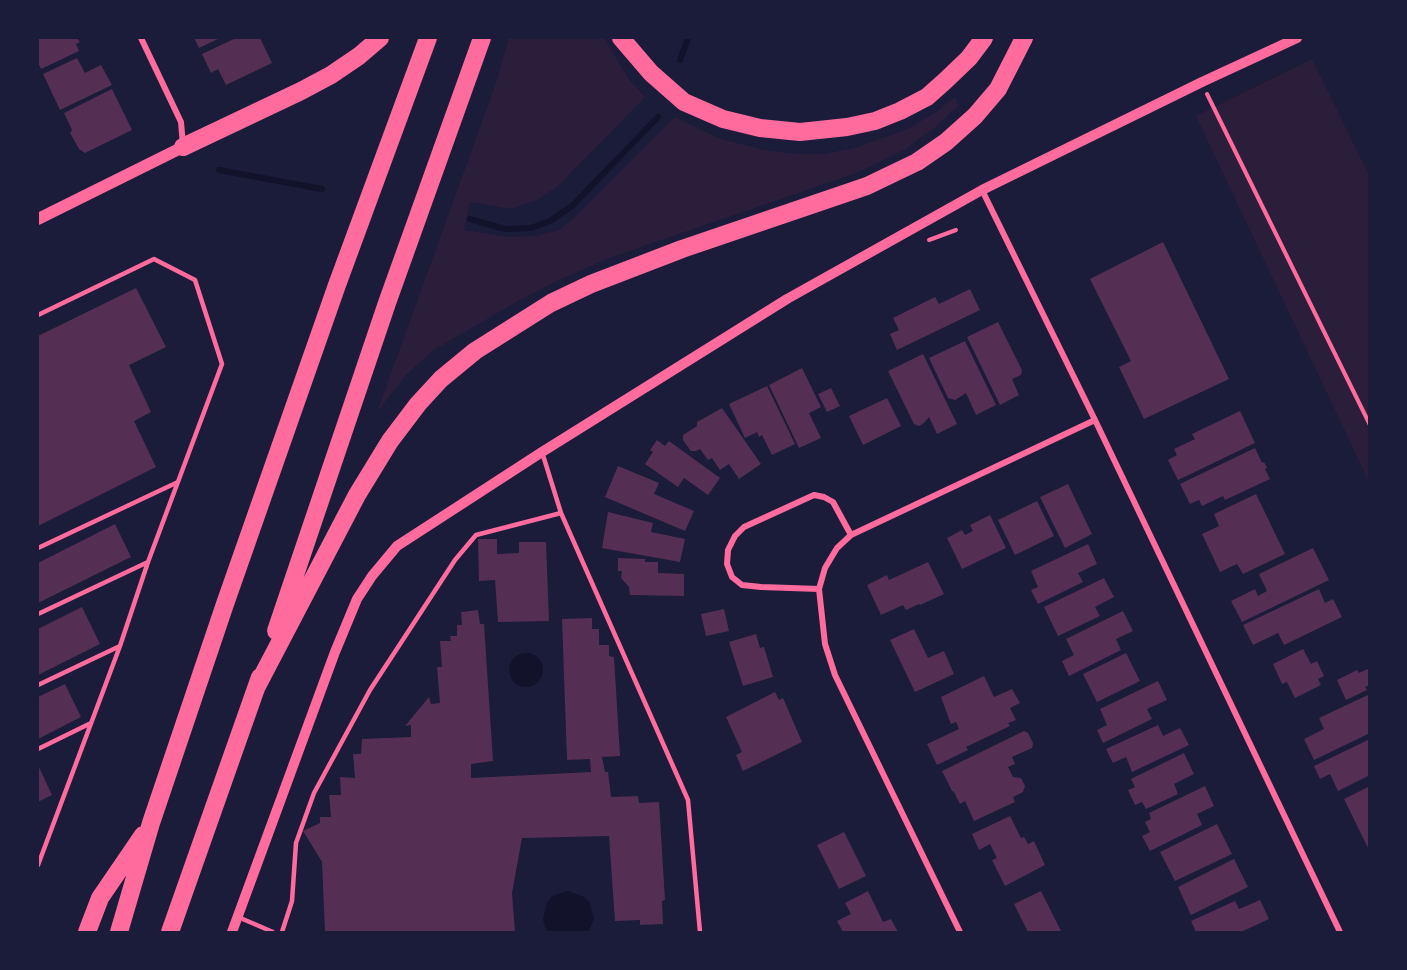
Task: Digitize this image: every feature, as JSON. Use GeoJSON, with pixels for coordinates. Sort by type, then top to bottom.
{"type":"FeatureCollection","features":[{"type":"Feature","properties":{"kind":"highway"},"geometry":{"type":"LineString","coordinates":[[183,147],[301,92],[359,56],[380,38]]}},
{"type":"Feature","properties":{"kind":"highway"},"geometry":{"type":"LineString","coordinates":[[119,933],[151,823],[225,604],[428,38]]}},
{"type":"Feature","properties":{"kind":"highway"},"geometry":{"type":"LineString","coordinates":[[170,933],[387,303],[482,38]]}},
{"type":"Feature","properties":{"kind":"highway"},"geometry":{"type":"LineString","coordinates":[[621,38],[651,73],[684,102],[723,119],[760,128],[800,132],[847,127],[874,121],[900,111],[927,97],[969,58],[984,38]]}},
{"type":"Feature","properties":{"kind":"highway"},"geometry":{"type":"LineString","coordinates":[[256,688],[357,495],[390,441],[426,396],[475,351],[551,303],[591,284],[682,249],[867,186],[917,162],[946,142],[998,89],[1024,38]]}},
{"type":"Feature","properties":{"kind":"highway"},"geometry":{"type":"LineString","coordinates":[[87,933],[100,898],[151,823]]}},
{"type":"Feature","properties":{"kind":"main road"},"geometry":{"type":"LineString","coordinates":[[38,219],[183,147]]}},
{"type":"Feature","properties":{"kind":"street"},"geometry":{"type":"LineString","coordinates":[[141,38],[181,122],[183,147]]}},
{"type":"Feature","properties":{"kind":"street"},"geometry":{"type":"LineString","coordinates":[[232,933],[335,652],[357,599],[397,546],[542,452],[787,299],[982,190],[1297,38]]}},
{"type":"Feature","properties":{"kind":"street"},"geometry":{"type":"LineString","coordinates":[[982,190],[1095,420],[1340,933]]}},
{"type":"Feature","properties":{"kind":"street"},"geometry":{"type":"LineString","coordinates":[[960,933],[835,675],[825,644],[819,589],[825,568],[837,548],[851,535],[1095,420]]}},
{"type":"Feature","properties":{"kind":"street"},"geometry":{"type":"LineString","coordinates":[[819,589],[742,585],[732,577],[727,564],[728,550],[735,536],[744,527],[814,495],[833,502],[851,535]]}},
{"type":"Feature","properties":{"kind":"lane"},"geometry":{"type":"LineString","coordinates":[[38,315],[154,259],[195,280],[222,364],[147,561],[120,646],[38,865]]}},
{"type":"Feature","properties":{"kind":"lane"},"geometry":{"type":"LineString","coordinates":[[542,452],[561,513],[688,800],[700,933]]}},
{"type":"Feature","properties":{"kind":"lane"},"geometry":{"type":"LineString","coordinates":[[38,548],[178,482]]}},
{"type":"Feature","properties":{"kind":"lane"},"geometry":{"type":"LineString","coordinates":[[282,933],[292,901],[296,843],[314,793],[370,690],[448,570],[476,535],[561,513]]}},
{"type":"Feature","properties":{"kind":"lane"},"geometry":{"type":"LineString","coordinates":[[38,614],[147,561]]}},
{"type":"Feature","properties":{"kind":"lane"},"geometry":{"type":"LineString","coordinates":[[38,685],[120,646]]}},
{"type":"Feature","properties":{"kind":"lane"},"geometry":{"type":"LineString","coordinates":[[38,749],[90,724]]}},
{"type":"Feature","properties":{"kind":"lane"},"geometry":{"type":"LineString","coordinates":[[238,917],[273,933]]}},
{"type":"Feature","properties":{"kind":"path"},"geometry":{"type":"LineString","coordinates":[[1202,82],[1370,425]]}},
{"type":"Feature","properties":{"kind":"shaded area"},"geometry":{"type":"Polygon","coordinates":[[[509,38],[604,38],[628,78],[645,97],[558,186],[537,200],[511,209],[470,202],[464,230],[509,237],[536,236],[559,230],[575,217],[675,117],[718,138],[763,150],[823,154],[855,148],[908,129],[955,97],[958,106],[934,128],[904,150],[859,172],[612,257],[518,301],[432,351],[406,375],[377,412],[496,83],[509,38]]]}},
{"type":"Feature","properties":{"kind":"shaded area"},"geometry":{"type":"Polygon","coordinates":[[[1312,59],[1369,175],[1369,482],[1196,116],[1312,59]]]}},
{"type":"Feature","properties":{"kind":"shaded area"},"geometry":{"type":"Polygon","coordinates":[[[526,653],[538,658],[543,670],[538,682],[526,687],[514,682],[509,670],[514,658],[526,653]]]}},
{"type":"Feature","properties":{"kind":"shaded area"},"geometry":{"type":"Polygon","coordinates":[[[568,891],[584,897],[590,903],[594,919],[588,932],[548,932],[543,919],[547,903],[552,896],[568,891]]]}},
{"type":"Feature","properties":{"kind":"building"},"geometry":{"type":"Polygon","coordinates":[[[38,38],[77,38],[80,42],[76,44],[79,51],[41,69],[38,62],[38,38]]]}},
{"type":"Feature","properties":{"kind":"building"},"geometry":{"type":"Polygon","coordinates":[[[194,38],[220,38],[199,48],[194,38]]]}},
{"type":"Feature","properties":{"kind":"building"},"geometry":{"type":"Polygon","coordinates":[[[236,38],[260,38],[272,63],[226,85],[218,69],[211,73],[202,54],[236,38]]]}},
{"type":"Feature","properties":{"kind":"building"},"geometry":{"type":"Polygon","coordinates":[[[77,58],[85,73],[101,65],[112,85],[60,110],[43,74],[77,58]]]}},
{"type":"Feature","properties":{"kind":"building"},"geometry":{"type":"Polygon","coordinates":[[[112,89],[132,130],[85,153],[79,149],[70,133],[72,130],[64,113],[112,89]]]}},
{"type":"Feature","properties":{"kind":"building"},"geometry":{"type":"Polygon","coordinates":[[[1163,242],[1229,379],[1144,419],[1119,367],[1131,361],[1090,279],[1163,242]]]}},
{"type":"Feature","properties":{"kind":"building"},"geometry":{"type":"Polygon","coordinates":[[[136,288],[166,347],[129,365],[151,412],[134,421],[156,467],[38,526],[38,336],[136,288]]]}},
{"type":"Feature","properties":{"kind":"building"},"geometry":{"type":"Polygon","coordinates":[[[970,289],[980,310],[897,350],[890,334],[899,330],[893,318],[935,297],[939,304],[970,289]]]}},
{"type":"Feature","properties":{"kind":"building"},"geometry":{"type":"Polygon","coordinates":[[[998,322],[1022,370],[1021,375],[1012,379],[1019,395],[1000,405],[967,337],[998,322]]]}},
{"type":"Feature","properties":{"kind":"building"},"geometry":{"type":"Polygon","coordinates":[[[965,341],[996,405],[976,415],[966,393],[955,400],[948,398],[929,358],[965,341]]]}},
{"type":"Feature","properties":{"kind":"building"},"geometry":{"type":"Polygon","coordinates":[[[923,354],[957,424],[937,434],[929,417],[919,426],[914,424],[888,371],[923,354]]]}},
{"type":"Feature","properties":{"kind":"building"},"geometry":{"type":"Polygon","coordinates":[[[802,368],[821,407],[809,413],[821,438],[799,448],[769,385],[802,368]]]}},
{"type":"Feature","properties":{"kind":"building"},"geometry":{"type":"Polygon","coordinates":[[[767,386],[795,444],[772,455],[762,435],[759,437],[757,432],[745,438],[729,404],[767,386]]]}},
{"type":"Feature","properties":{"kind":"building"},"geometry":{"type":"Polygon","coordinates":[[[831,388],[840,406],[827,412],[818,394],[831,388]]]}},
{"type":"Feature","properties":{"kind":"building"},"geometry":{"type":"Polygon","coordinates":[[[887,398],[901,426],[863,445],[849,416],[887,398]]]}},
{"type":"Feature","properties":{"kind":"building"},"geometry":{"type":"Polygon","coordinates":[[[722,408],[761,464],[739,479],[729,464],[720,470],[712,458],[708,460],[700,449],[691,451],[683,440],[683,435],[697,426],[697,422],[722,408]]]}},
{"type":"Feature","properties":{"kind":"building"},"geometry":{"type":"Polygon","coordinates":[[[1240,411],[1255,443],[1178,480],[1168,460],[1177,455],[1174,449],[1195,439],[1192,434],[1240,411]]]}},
{"type":"Feature","properties":{"kind":"building"},"geometry":{"type":"Polygon","coordinates":[[[657,440],[665,446],[669,441],[720,478],[708,495],[684,478],[678,487],[645,464],[657,440]]]}},
{"type":"Feature","properties":{"kind":"building"},"geometry":{"type":"Polygon","coordinates":[[[1255,448],[1267,468],[1265,469],[1270,479],[1225,500],[1223,496],[1202,506],[1199,500],[1190,504],[1180,484],[1255,448]]]}},
{"type":"Feature","properties":{"kind":"building"},"geometry":{"type":"Polygon","coordinates":[[[618,466],[659,483],[654,494],[694,511],[685,531],[605,497],[618,466]]]}},
{"type":"Feature","properties":{"kind":"building"},"geometry":{"type":"Polygon","coordinates":[[[1068,484],[1092,534],[1065,548],[1040,497],[1068,484]]]}},
{"type":"Feature","properties":{"kind":"building"},"geometry":{"type":"Polygon","coordinates":[[[1256,494],[1285,554],[1243,574],[1237,564],[1220,572],[1202,534],[1219,526],[1214,514],[1256,494]]]}},
{"type":"Feature","properties":{"kind":"building"},"geometry":{"type":"Polygon","coordinates":[[[1037,501],[1054,536],[1015,555],[998,520],[1037,501]]]}},
{"type":"Feature","properties":{"kind":"building"},"geometry":{"type":"Polygon","coordinates":[[[608,512],[653,523],[651,532],[685,539],[680,562],[602,548],[608,512]]]}},
{"type":"Feature","properties":{"kind":"building"},"geometry":{"type":"Polygon","coordinates":[[[990,515],[1006,548],[962,569],[947,538],[962,530],[965,535],[973,531],[970,525],[990,515]]]}},
{"type":"Feature","properties":{"kind":"building"},"geometry":{"type":"Polygon","coordinates":[[[115,524],[131,557],[38,603],[38,563],[115,524]]]}},
{"type":"Feature","properties":{"kind":"building"},"geometry":{"type":"Polygon","coordinates":[[[478,539],[497,539],[497,554],[519,553],[519,542],[546,542],[549,621],[498,622],[495,580],[479,581],[478,539]]]}},
{"type":"Feature","properties":{"kind":"building"},"geometry":{"type":"Polygon","coordinates":[[[1088,544],[1097,564],[1078,573],[1083,582],[1038,604],[1031,590],[1038,587],[1031,571],[1088,544]]]}},
{"type":"Feature","properties":{"kind":"building"},"geometry":{"type":"Polygon","coordinates":[[[1313,548],[1329,580],[1242,622],[1231,601],[1255,589],[1258,596],[1267,591],[1259,574],[1313,548]]]}},
{"type":"Feature","properties":{"kind":"building"},"geometry":{"type":"Polygon","coordinates":[[[618,558],[658,562],[658,573],[684,574],[684,596],[630,595],[629,587],[621,578],[622,571],[618,571],[618,558]]]}},
{"type":"Feature","properties":{"kind":"building"},"geometry":{"type":"Polygon","coordinates":[[[928,562],[944,594],[906,610],[903,605],[881,615],[867,585],[887,575],[889,580],[928,562]]]}},
{"type":"Feature","properties":{"kind":"building"},"geometry":{"type":"Polygon","coordinates":[[[1104,578],[1114,597],[1095,607],[1100,616],[1058,636],[1044,607],[1104,578]]]}},
{"type":"Feature","properties":{"kind":"building"},"geometry":{"type":"Polygon","coordinates":[[[1319,589],[1325,603],[1333,599],[1342,617],[1284,645],[1278,633],[1253,645],[1243,625],[1319,589]]]}},
{"type":"Feature","properties":{"kind":"building"},"geometry":{"type":"Polygon","coordinates":[[[82,607],[100,644],[38,675],[38,629],[82,607]]]}},
{"type":"Feature","properties":{"kind":"building"},"geometry":{"type":"Polygon","coordinates":[[[724,609],[729,631],[706,636],[701,614],[724,609]]]}},
{"type":"Feature","properties":{"kind":"building"},"geometry":{"type":"Polygon","coordinates":[[[478,610],[480,624],[484,624],[493,761],[471,764],[471,778],[591,772],[590,759],[567,760],[562,619],[592,618],[592,629],[599,629],[599,645],[609,645],[609,656],[614,657],[620,756],[602,757],[605,772],[608,772],[611,797],[638,796],[639,803],[659,802],[665,900],[662,901],[663,924],[640,925],[640,920],[615,921],[609,836],[522,838],[512,893],[515,932],[325,932],[322,862],[303,831],[320,823],[320,817],[331,817],[329,795],[341,795],[340,777],[355,778],[353,754],[361,754],[362,739],[411,737],[411,725],[405,726],[429,697],[431,704],[440,703],[437,667],[442,667],[440,641],[451,641],[450,636],[457,636],[457,625],[462,625],[461,612],[478,610]]]}},
{"type":"Feature","properties":{"kind":"building"},"geometry":{"type":"Polygon","coordinates":[[[1123,611],[1133,631],[1116,639],[1121,650],[1069,676],[1062,661],[1074,655],[1066,639],[1123,611]]]}},
{"type":"Feature","properties":{"kind":"building"},"geometry":{"type":"Polygon","coordinates":[[[914,629],[928,658],[944,651],[954,674],[915,692],[890,640],[914,629]]]}},
{"type":"Feature","properties":{"kind":"building"},"geometry":{"type":"Polygon","coordinates":[[[756,634],[760,648],[764,647],[773,677],[743,686],[729,642],[756,634]]]}},
{"type":"Feature","properties":{"kind":"building"},"geometry":{"type":"Polygon","coordinates":[[[1303,649],[1311,664],[1317,661],[1324,676],[1318,679],[1321,685],[1295,698],[1287,682],[1282,684],[1273,664],[1303,649]]]}},
{"type":"Feature","properties":{"kind":"building"},"geometry":{"type":"Polygon","coordinates":[[[1126,653],[1140,681],[1097,702],[1083,674],[1126,653]]]}},
{"type":"Feature","properties":{"kind":"building"},"geometry":{"type":"Polygon","coordinates":[[[1370,668],[1370,685],[1365,687],[1367,690],[1346,700],[1337,680],[1357,670],[1359,673],[1370,668]]]}},
{"type":"Feature","properties":{"kind":"building"},"geometry":{"type":"Polygon","coordinates":[[[984,676],[994,697],[1012,689],[1020,703],[1010,708],[1016,720],[1008,723],[1010,726],[966,747],[968,750],[937,765],[927,744],[959,729],[956,722],[951,724],[941,697],[984,676]]]}},
{"type":"Feature","properties":{"kind":"building"},"geometry":{"type":"Polygon","coordinates":[[[1158,681],[1167,700],[1147,709],[1152,719],[1103,743],[1097,730],[1107,725],[1100,709],[1158,681]]]}},
{"type":"Feature","properties":{"kind":"building"},"geometry":{"type":"Polygon","coordinates":[[[65,684],[81,717],[38,739],[38,697],[65,684]]]}},
{"type":"Feature","properties":{"kind":"building"},"geometry":{"type":"Polygon","coordinates":[[[775,692],[779,700],[783,698],[802,742],[743,771],[736,755],[742,752],[726,717],[775,692]]]}},
{"type":"Feature","properties":{"kind":"building"},"geometry":{"type":"Polygon","coordinates":[[[1370,694],[1370,733],[1314,760],[1304,739],[1324,729],[1319,718],[1370,694]]]}},
{"type":"Feature","properties":{"kind":"building"},"geometry":{"type":"Polygon","coordinates":[[[1158,725],[1163,736],[1180,728],[1189,745],[1132,772],[1126,757],[1113,763],[1106,749],[1158,725]]]}},
{"type":"Feature","properties":{"kind":"building"},"geometry":{"type":"Polygon","coordinates":[[[1024,731],[1028,733],[1033,743],[1032,748],[1012,757],[1015,764],[1008,767],[1013,777],[1021,778],[1025,786],[1023,792],[1013,797],[1015,802],[974,821],[965,801],[960,804],[942,771],[1024,731]]]}},
{"type":"Feature","properties":{"kind":"building"},"geometry":{"type":"Polygon","coordinates":[[[1370,739],[1370,775],[1338,791],[1330,774],[1320,779],[1314,766],[1370,739]]]}},
{"type":"Feature","properties":{"kind":"building"},"geometry":{"type":"Polygon","coordinates":[[[1184,753],[1194,774],[1174,784],[1178,794],[1146,809],[1142,802],[1135,805],[1128,790],[1135,787],[1131,779],[1184,753]]]}},
{"type":"Feature","properties":{"kind":"building"},"geometry":{"type":"Polygon","coordinates":[[[38,765],[52,795],[38,802],[38,765]]]}},
{"type":"Feature","properties":{"kind":"building"},"geometry":{"type":"Polygon","coordinates":[[[1205,786],[1214,806],[1197,814],[1202,825],[1150,851],[1142,836],[1150,832],[1145,822],[1151,819],[1149,813],[1205,786]]]}},
{"type":"Feature","properties":{"kind":"building"},"geometry":{"type":"Polygon","coordinates":[[[1370,786],[1370,852],[1344,799],[1370,786]]]}},
{"type":"Feature","properties":{"kind":"building"},"geometry":{"type":"Polygon","coordinates":[[[1010,816],[1021,838],[1024,837],[1028,844],[1034,841],[1045,865],[1005,886],[992,860],[997,858],[990,844],[979,850],[972,834],[1010,816]]]}},
{"type":"Feature","properties":{"kind":"building"},"geometry":{"type":"Polygon","coordinates":[[[1217,824],[1232,854],[1175,881],[1160,852],[1217,824]]]}},
{"type":"Feature","properties":{"kind":"building"},"geometry":{"type":"Polygon","coordinates":[[[844,832],[866,876],[839,889],[817,845],[844,832]]]}},
{"type":"Feature","properties":{"kind":"building"},"geometry":{"type":"Polygon","coordinates":[[[1234,859],[1248,887],[1191,915],[1178,887],[1234,859]]]}},
{"type":"Feature","properties":{"kind":"building"},"geometry":{"type":"Polygon","coordinates":[[[868,891],[883,922],[891,919],[898,932],[843,932],[837,921],[851,914],[845,903],[868,891]]]}},
{"type":"Feature","properties":{"kind":"building"},"geometry":{"type":"Polygon","coordinates":[[[1041,891],[1061,931],[1028,932],[1014,904],[1041,891]]]}},
{"type":"Feature","properties":{"kind":"building"},"geometry":{"type":"Polygon","coordinates":[[[1260,900],[1269,919],[1241,932],[1196,932],[1191,921],[1235,901],[1239,909],[1260,900]]]}},
{"type":"Feature","properties":{"kind":"waterway"},"geometry":{"type":"LineString","coordinates":[[680,60],[688,38]]}},
{"type":"Feature","properties":{"kind":"waterway"},"geometry":{"type":"LineString","coordinates":[[470,219],[505,229],[531,228],[550,221],[572,206],[658,117]]}},
{"type":"Feature","properties":{"kind":"waterway"},"geometry":{"type":"LineString","coordinates":[[219,170],[322,189]]}}]}
